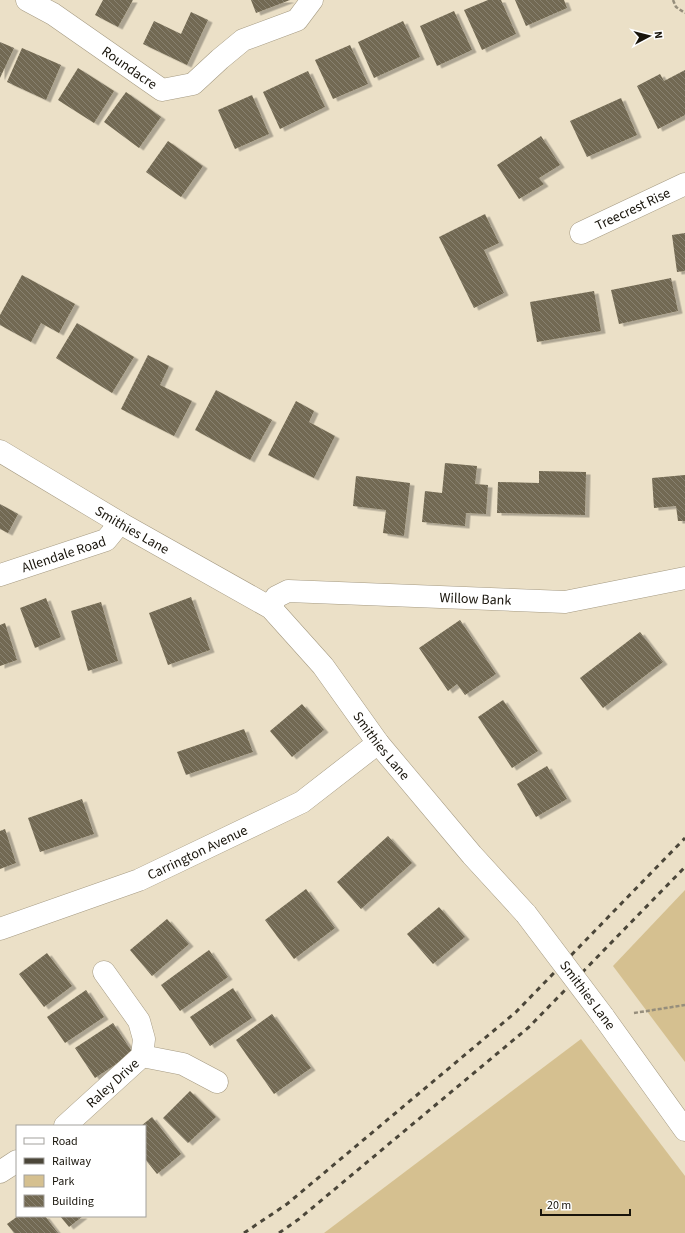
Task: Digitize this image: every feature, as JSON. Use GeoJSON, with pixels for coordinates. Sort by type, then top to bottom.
{"type":"FeatureCollection","features":[{"type":"Feature","properties":{"kind":"street","name":"Roundacre"},"geometry":{"type":"LineString","coordinates":[[27,0],[54,14],[162,90],[194,84],[220,59],[243,40],[297,20],[312,0]]}},
{"type":"Feature","properties":{"kind":"street","name":"Treecrest Rise"},"geometry":{"type":"LineString","coordinates":[[581,233],[685,184]]}},
{"type":"Feature","properties":{"kind":"street","name":"Smithies Lane"},"geometry":{"type":"LineString","coordinates":[[0,451],[120,523],[271,608],[323,666],[378,743],[472,855],[526,914],[607,1021],[685,1130]]}},
{"type":"Feature","properties":{"kind":"street","name":"Allendale Road"},"geometry":{"type":"LineString","coordinates":[[0,575],[106,540],[120,523]]}},
{"type":"Feature","properties":{"kind":"street","name":"Willow Bank"},"geometry":{"type":"LineString","coordinates":[[271,608],[276,597],[288,591],[565,602],[685,578]]}},
{"type":"Feature","properties":{"kind":"street","name":"Carrington Avenue"},"geometry":{"type":"LineString","coordinates":[[0,929],[139,880],[302,802],[378,743]]}},
{"type":"Feature","properties":{"kind":"street","name":"Raley Drive"},"geometry":{"type":"LineString","coordinates":[[66,1125],[142,1056],[144,1039],[139,1021],[104,972]]}},
{"type":"Feature","properties":{"kind":"street","name":"Raley Drive"},"geometry":{"type":"LineString","coordinates":[[142,1056],[183,1064],[217,1082]]}},
{"type":"Feature","properties":{"kind":"street"},"geometry":{"type":"LineString","coordinates":[[0,1172],[16,1162]]}},
{"type":"Feature","properties":{"kind":"path"},"geometry":{"type":"LineString","coordinates":[[673,0],[676,7],[685,13]]}},
{"type":"Feature","properties":{"kind":"path"},"geometry":{"type":"LineString","coordinates":[[607,1021],[623,1015],[685,1005]]}},
{"type":"Feature","properties":{"kind":"green space"},"geometry":{"type":"Polygon","coordinates":[[[685,890],[685,1062],[613,966],[685,890]]]}},
{"type":"Feature","properties":{"kind":"green space"},"geometry":{"type":"Polygon","coordinates":[[[581,1039],[685,1176],[685,1233],[324,1233],[581,1039]]]}},
{"type":"Feature","properties":{"kind":"building"},"geometry":{"type":"Polygon","coordinates":[[[103,0],[133,0],[118,27],[95,15],[103,0]]]}},
{"type":"Feature","properties":{"kind":"building"},"geometry":{"type":"Polygon","coordinates":[[[251,0],[290,0],[256,13],[251,0]]]}},
{"type":"Feature","properties":{"kind":"building"},"geometry":{"type":"Polygon","coordinates":[[[488,0],[501,0],[516,34],[482,50],[464,10],[488,0]]]}},
{"type":"Feature","properties":{"kind":"building"},"geometry":{"type":"Polygon","coordinates":[[[515,0],[564,0],[567,8],[526,26],[515,0]]]}},
{"type":"Feature","properties":{"kind":"building"},"geometry":{"type":"Polygon","coordinates":[[[454,11],[472,50],[437,66],[420,26],[454,11]]]}},
{"type":"Feature","properties":{"kind":"building"},"geometry":{"type":"Polygon","coordinates":[[[191,12],[208,20],[187,65],[143,44],[154,21],[181,34],[191,12]]]}},
{"type":"Feature","properties":{"kind":"building"},"geometry":{"type":"Polygon","coordinates":[[[403,21],[420,57],[374,78],[358,42],[403,21]]]}},
{"type":"Feature","properties":{"kind":"building"},"geometry":{"type":"Polygon","coordinates":[[[0,42],[14,48],[0,78],[0,42]]]}},
{"type":"Feature","properties":{"kind":"building"},"geometry":{"type":"Polygon","coordinates":[[[350,45],[368,84],[333,99],[315,60],[350,45]]]}},
{"type":"Feature","properties":{"kind":"building"},"geometry":{"type":"Polygon","coordinates":[[[22,48],[61,65],[46,100],[7,82],[22,48]]]}},
{"type":"Feature","properties":{"kind":"building"},"geometry":{"type":"Polygon","coordinates":[[[78,68],[114,91],[94,123],[58,100],[78,68]]]}},
{"type":"Feature","properties":{"kind":"building"},"geometry":{"type":"Polygon","coordinates":[[[685,70],[685,115],[658,129],[637,86],[660,74],[664,81],[685,70]]]}},
{"type":"Feature","properties":{"kind":"building"},"geometry":{"type":"Polygon","coordinates":[[[308,71],[325,107],[280,129],[263,92],[308,71]]]}},
{"type":"Feature","properties":{"kind":"building"},"geometry":{"type":"Polygon","coordinates":[[[126,92],[161,117],[139,148],[104,122],[126,92]]]}},
{"type":"Feature","properties":{"kind":"building"},"geometry":{"type":"Polygon","coordinates":[[[252,95],[269,134],[235,149],[218,110],[252,95]]]}},
{"type":"Feature","properties":{"kind":"building"},"geometry":{"type":"Polygon","coordinates":[[[621,98],[637,135],[587,157],[570,121],[621,98]]]}},
{"type":"Feature","properties":{"kind":"building"},"geometry":{"type":"Polygon","coordinates":[[[541,136],[560,165],[539,178],[544,184],[519,199],[497,165],[541,136]]]}},
{"type":"Feature","properties":{"kind":"building"},"geometry":{"type":"Polygon","coordinates":[[[168,141],[203,166],[181,197],[146,172],[168,141]]]}},
{"type":"Feature","properties":{"kind":"building"},"geometry":{"type":"Polygon","coordinates":[[[485,214],[499,243],[484,250],[504,293],[474,308],[439,237],[485,214]]]}},
{"type":"Feature","properties":{"kind":"building"},"geometry":{"type":"Polygon","coordinates":[[[685,233],[685,271],[677,272],[672,235],[685,233]]]}},
{"type":"Feature","properties":{"kind":"building"},"geometry":{"type":"Polygon","coordinates":[[[22,275],[75,304],[59,333],[41,323],[31,342],[0,325],[0,315],[22,275]]]}},
{"type":"Feature","properties":{"kind":"building"},"geometry":{"type":"Polygon","coordinates":[[[671,278],[678,311],[619,324],[611,290],[671,278]]]}},
{"type":"Feature","properties":{"kind":"building"},"geometry":{"type":"Polygon","coordinates":[[[594,291],[601,331],[537,342],[530,302],[594,291]]]}},
{"type":"Feature","properties":{"kind":"building"},"geometry":{"type":"Polygon","coordinates":[[[77,323],[134,357],[112,393],[56,358],[77,323]]]}},
{"type":"Feature","properties":{"kind":"building"},"geometry":{"type":"Polygon","coordinates":[[[148,355],[169,366],[160,385],[192,401],[174,436],[121,409],[148,355]]]}},
{"type":"Feature","properties":{"kind":"building"},"geometry":{"type":"Polygon","coordinates":[[[216,390],[272,420],[250,460],[195,430],[216,390]]]}},
{"type":"Feature","properties":{"kind":"building"},"geometry":{"type":"Polygon","coordinates":[[[296,401],[314,411],[309,422],[335,436],[314,478],[268,455],[296,401]]]}},
{"type":"Feature","properties":{"kind":"building"},"geometry":{"type":"Polygon","coordinates":[[[445,463],[477,466],[475,484],[488,485],[486,514],[466,513],[465,526],[422,522],[425,491],[442,493],[445,463]]]}},
{"type":"Feature","properties":{"kind":"building"},"geometry":{"type":"Polygon","coordinates":[[[539,471],[586,472],[585,515],[497,513],[498,482],[539,483],[539,471]]]}},
{"type":"Feature","properties":{"kind":"building"},"geometry":{"type":"Polygon","coordinates":[[[685,475],[685,521],[678,521],[676,506],[654,508],[652,478],[685,475]]]}},
{"type":"Feature","properties":{"kind":"building"},"geometry":{"type":"Polygon","coordinates":[[[356,476],[410,483],[404,536],[383,533],[386,510],[353,506],[356,476]]]}},
{"type":"Feature","properties":{"kind":"building"},"geometry":{"type":"Polygon","coordinates":[[[0,504],[18,514],[8,533],[0,529],[0,504]]]}},
{"type":"Feature","properties":{"kind":"building"},"geometry":{"type":"Polygon","coordinates":[[[191,597],[210,650],[168,665],[149,613],[191,597]]]}},
{"type":"Feature","properties":{"kind":"building"},"geometry":{"type":"Polygon","coordinates":[[[46,598],[61,637],[35,648],[20,608],[46,598]]]}},
{"type":"Feature","properties":{"kind":"building"},"geometry":{"type":"Polygon","coordinates":[[[101,602],[118,661],[88,671],[71,611],[101,602]]]}},
{"type":"Feature","properties":{"kind":"building"},"geometry":{"type":"Polygon","coordinates":[[[460,620],[496,674],[465,695],[457,684],[448,691],[419,648],[460,620]]]}},
{"type":"Feature","properties":{"kind":"building"},"geometry":{"type":"Polygon","coordinates":[[[5,623],[17,660],[0,666],[0,625],[5,623]]]}},
{"type":"Feature","properties":{"kind":"building"},"geometry":{"type":"Polygon","coordinates":[[[640,632],[663,662],[603,708],[580,678],[640,632]]]}},
{"type":"Feature","properties":{"kind":"building"},"geometry":{"type":"Polygon","coordinates":[[[503,700],[538,751],[512,768],[478,717],[503,700]]]}},
{"type":"Feature","properties":{"kind":"building"},"geometry":{"type":"Polygon","coordinates":[[[302,704],[324,730],[292,757],[270,731],[302,704]]]}},
{"type":"Feature","properties":{"kind":"building"},"geometry":{"type":"Polygon","coordinates":[[[244,729],[253,752],[186,775],[177,752],[244,729]]]}},
{"type":"Feature","properties":{"kind":"building"},"geometry":{"type":"Polygon","coordinates":[[[547,766],[567,799],[536,817],[517,784],[547,766]]]}},
{"type":"Feature","properties":{"kind":"building"},"geometry":{"type":"Polygon","coordinates":[[[82,799],[94,834],[40,852],[28,818],[82,799]]]}},
{"type":"Feature","properties":{"kind":"building"},"geometry":{"type":"Polygon","coordinates":[[[5,829],[16,863],[0,869],[0,831],[5,829]]]}},
{"type":"Feature","properties":{"kind":"building"},"geometry":{"type":"Polygon","coordinates":[[[388,836],[412,863],[361,909],[337,882],[388,836]]]}},
{"type":"Feature","properties":{"kind":"building"},"geometry":{"type":"Polygon","coordinates":[[[306,889],[335,928],[294,959],[265,920],[306,889]]]}},
{"type":"Feature","properties":{"kind":"building"},"geometry":{"type":"Polygon","coordinates":[[[439,907],[465,937],[433,964],[407,934],[439,907]]]}},
{"type":"Feature","properties":{"kind":"building"},"geometry":{"type":"Polygon","coordinates":[[[167,919],[189,944],[152,976],[130,950],[167,919]]]}},
{"type":"Feature","properties":{"kind":"building"},"geometry":{"type":"Polygon","coordinates":[[[209,950],[228,977],[180,1011],[161,985],[209,950]]]}},
{"type":"Feature","properties":{"kind":"building"},"geometry":{"type":"Polygon","coordinates":[[[47,953],[72,986],[44,1007],[19,974],[47,953]]]}},
{"type":"Feature","properties":{"kind":"building"},"geometry":{"type":"Polygon","coordinates":[[[233,988],[252,1018],[210,1046],[190,1017],[233,988]]]}},
{"type":"Feature","properties":{"kind":"building"},"geometry":{"type":"Polygon","coordinates":[[[86,990],[104,1017],[65,1043],[47,1017],[86,990]]]}},
{"type":"Feature","properties":{"kind":"building"},"geometry":{"type":"Polygon","coordinates":[[[272,1014],[311,1068],[274,1094],[236,1040],[272,1014]]]}},
{"type":"Feature","properties":{"kind":"building"},"geometry":{"type":"Polygon","coordinates":[[[113,1023],[133,1053],[95,1078],[75,1048],[113,1023]]]}},
{"type":"Feature","properties":{"kind":"building"},"geometry":{"type":"Polygon","coordinates":[[[190,1091],[216,1117],[188,1143],[163,1118],[190,1091]]]}},
{"type":"Feature","properties":{"kind":"building"},"geometry":{"type":"Polygon","coordinates":[[[152,1117],[181,1154],[157,1174],[146,1160],[146,1125],[142,1125],[152,1117]]]}},
{"type":"Feature","properties":{"kind":"building"},"geometry":{"type":"Polygon","coordinates":[[[17,1217],[46,1217],[58,1233],[14,1233],[7,1224],[17,1217]]]}},
{"type":"Feature","properties":{"kind":"building"},"geometry":{"type":"Polygon","coordinates":[[[61,1217],[82,1217],[69,1227],[61,1217]]]}},
{"type":"Feature","properties":{"kind":"railway"},"geometry":{"type":"LineString","coordinates":[[244,1233],[287,1204],[516,1012],[685,838]]}},
{"type":"Feature","properties":{"kind":"railway"},"geometry":{"type":"LineString","coordinates":[[279,1233],[299,1219],[529,1027],[685,867]]}}]}
